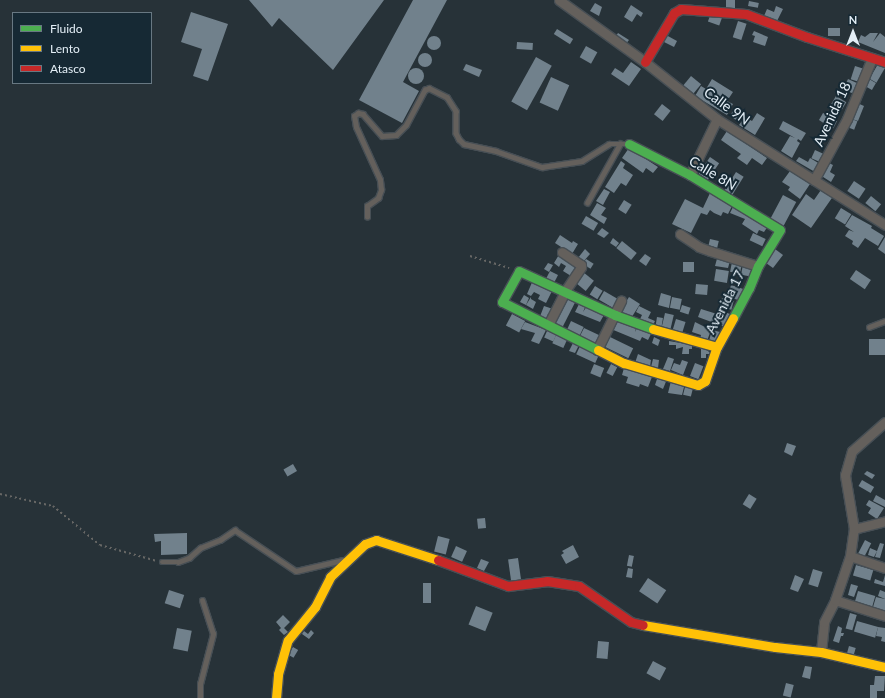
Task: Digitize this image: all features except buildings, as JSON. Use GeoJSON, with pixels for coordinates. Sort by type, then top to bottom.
{"type":"FeatureCollection","features":[{"type":"Feature","properties":{"kind":"street","name":"Calle 9N"},"geometry":{"type":"LineString","coordinates":[[559,0],[645,62],[717,119],[885,225]]}},
{"type":"Feature","properties":{"kind":"street"},"geometry":{"type":"LineString","coordinates":[[645,62],[674,13],[681,9],[746,14],[885,62]]}},
{"type":"Feature","properties":{"kind":"street","name":"Avenida 18"},"geometry":{"type":"LineString","coordinates":[[814,180],[847,119],[872,58]]}},
{"type":"Feature","properties":{"kind":"street"},"geometry":{"type":"LineString","coordinates":[[690,174],[717,119]]}},
{"type":"Feature","properties":{"kind":"street","name":"Calle 8N"},"geometry":{"type":"LineString","coordinates":[[625,144],[690,174],[780,230]]}},
{"type":"Feature","properties":{"kind":"street","name":"Avenida 17"},"geometry":{"type":"LineString","coordinates":[[597,350],[624,363],[698,385],[705,381],[717,347],[749,288],[758,266],[780,230]]}},
{"type":"Feature","properties":{"kind":"street"},"geometry":{"type":"LineString","coordinates":[[680,234],[699,247],[758,266]]}},
{"type":"Feature","properties":{"kind":"street"},"geometry":{"type":"LineString","coordinates":[[548,325],[565,291],[581,265],[562,252]]}},
{"type":"Feature","properties":{"kind":"street"},"geometry":{"type":"LineString","coordinates":[[621,301],[615,315],[597,350],[502,302],[518,271],[565,291],[615,315],[669,335],[717,347]]}},
{"type":"Feature","properties":{"kind":"street"},"geometry":{"type":"LineString","coordinates":[[821,652],[824,622],[835,600],[850,556],[854,528],[845,475],[852,451],[885,422]]}},
{"type":"Feature","properties":{"kind":"street"},"geometry":{"type":"LineString","coordinates":[[854,528],[885,521]]}},
{"type":"Feature","properties":{"kind":"street"},"geometry":{"type":"LineString","coordinates":[[276,698],[278,674],[285,647],[315,607],[330,577],[365,544],[376,540],[508,586],[547,581],[579,586],[623,618],[649,627],[775,648],[821,652],[885,667]]}},
{"type":"Feature","properties":{"kind":"street"},"geometry":{"type":"LineString","coordinates":[[850,556],[885,568]]}},
{"type":"Feature","properties":{"kind":"street"},"geometry":{"type":"LineString","coordinates":[[835,600],[885,616]]}},
{"type":"Feature","properties":{"kind":"lane"},"geometry":{"type":"LineString","coordinates":[[367,218],[367,206],[378,198],[381,190],[380,180],[356,127],[354,116],[358,113],[363,114],[382,136],[396,135],[406,125],[425,90],[429,88],[447,98],[456,111],[456,133],[464,144],[496,151],[542,167],[582,160],[609,144],[625,144]]}},
{"type":"Feature","properties":{"kind":"lane"},"geometry":{"type":"LineString","coordinates":[[587,203],[625,144]]}},
{"type":"Feature","properties":{"kind":"lane"},"geometry":{"type":"LineString","coordinates":[[869,327],[885,321]]}},
{"type":"Feature","properties":{"kind":"lane"},"geometry":{"type":"LineString","coordinates":[[162,562],[178,562],[189,558],[200,548],[220,540],[235,530],[296,571],[350,558]]}},
{"type":"Feature","properties":{"kind":"lane"},"geometry":{"type":"LineString","coordinates":[[200,698],[200,684],[213,634],[202,601]]}},
{"type":"Feature","properties":{"kind":"path"},"geometry":{"type":"LineString","coordinates":[[470,256],[518,271]]}},
{"type":"Feature","properties":{"kind":"path"},"geometry":{"type":"LineString","coordinates":[[0,494],[53,506],[100,545],[162,562]]}},
{"type":"Feature","properties":{"kind":"traffic: fast"},"geometry":{"type":"LineString","coordinates":[[629,144],[690,175],[780,230],[758,266],[749,288],[733,318]]}},
{"type":"Feature","properties":{"kind":"traffic: fast"},"geometry":{"type":"LineString","coordinates":[[598,350],[502,302],[519,271],[615,315],[653,329]]}},
{"type":"Feature","properties":{"kind":"traffic: slow"},"geometry":{"type":"LineString","coordinates":[[598,350],[624,363],[698,385],[705,381],[717,347],[733,318]]}},
{"type":"Feature","properties":{"kind":"traffic: slow"},"geometry":{"type":"LineString","coordinates":[[653,329],[717,347]]}},
{"type":"Feature","properties":{"kind":"traffic: slow"},"geometry":{"type":"LineString","coordinates":[[276,698],[278,674],[288,640],[315,607],[330,577],[365,544],[376,540],[438,560]]}},
{"type":"Feature","properties":{"kind":"traffic: slow"},"geometry":{"type":"LineString","coordinates":[[643,625],[775,647],[821,652],[885,667]]}},
{"type":"Feature","properties":{"kind":"traffic: jam"},"geometry":{"type":"LineString","coordinates":[[645,62],[674,13],[681,9],[746,14],[807,37],[885,62]]}},
{"type":"Feature","properties":{"kind":"traffic: jam"},"geometry":{"type":"LineString","coordinates":[[438,560],[508,586],[547,581],[579,586],[631,622],[643,625]]}}]}
